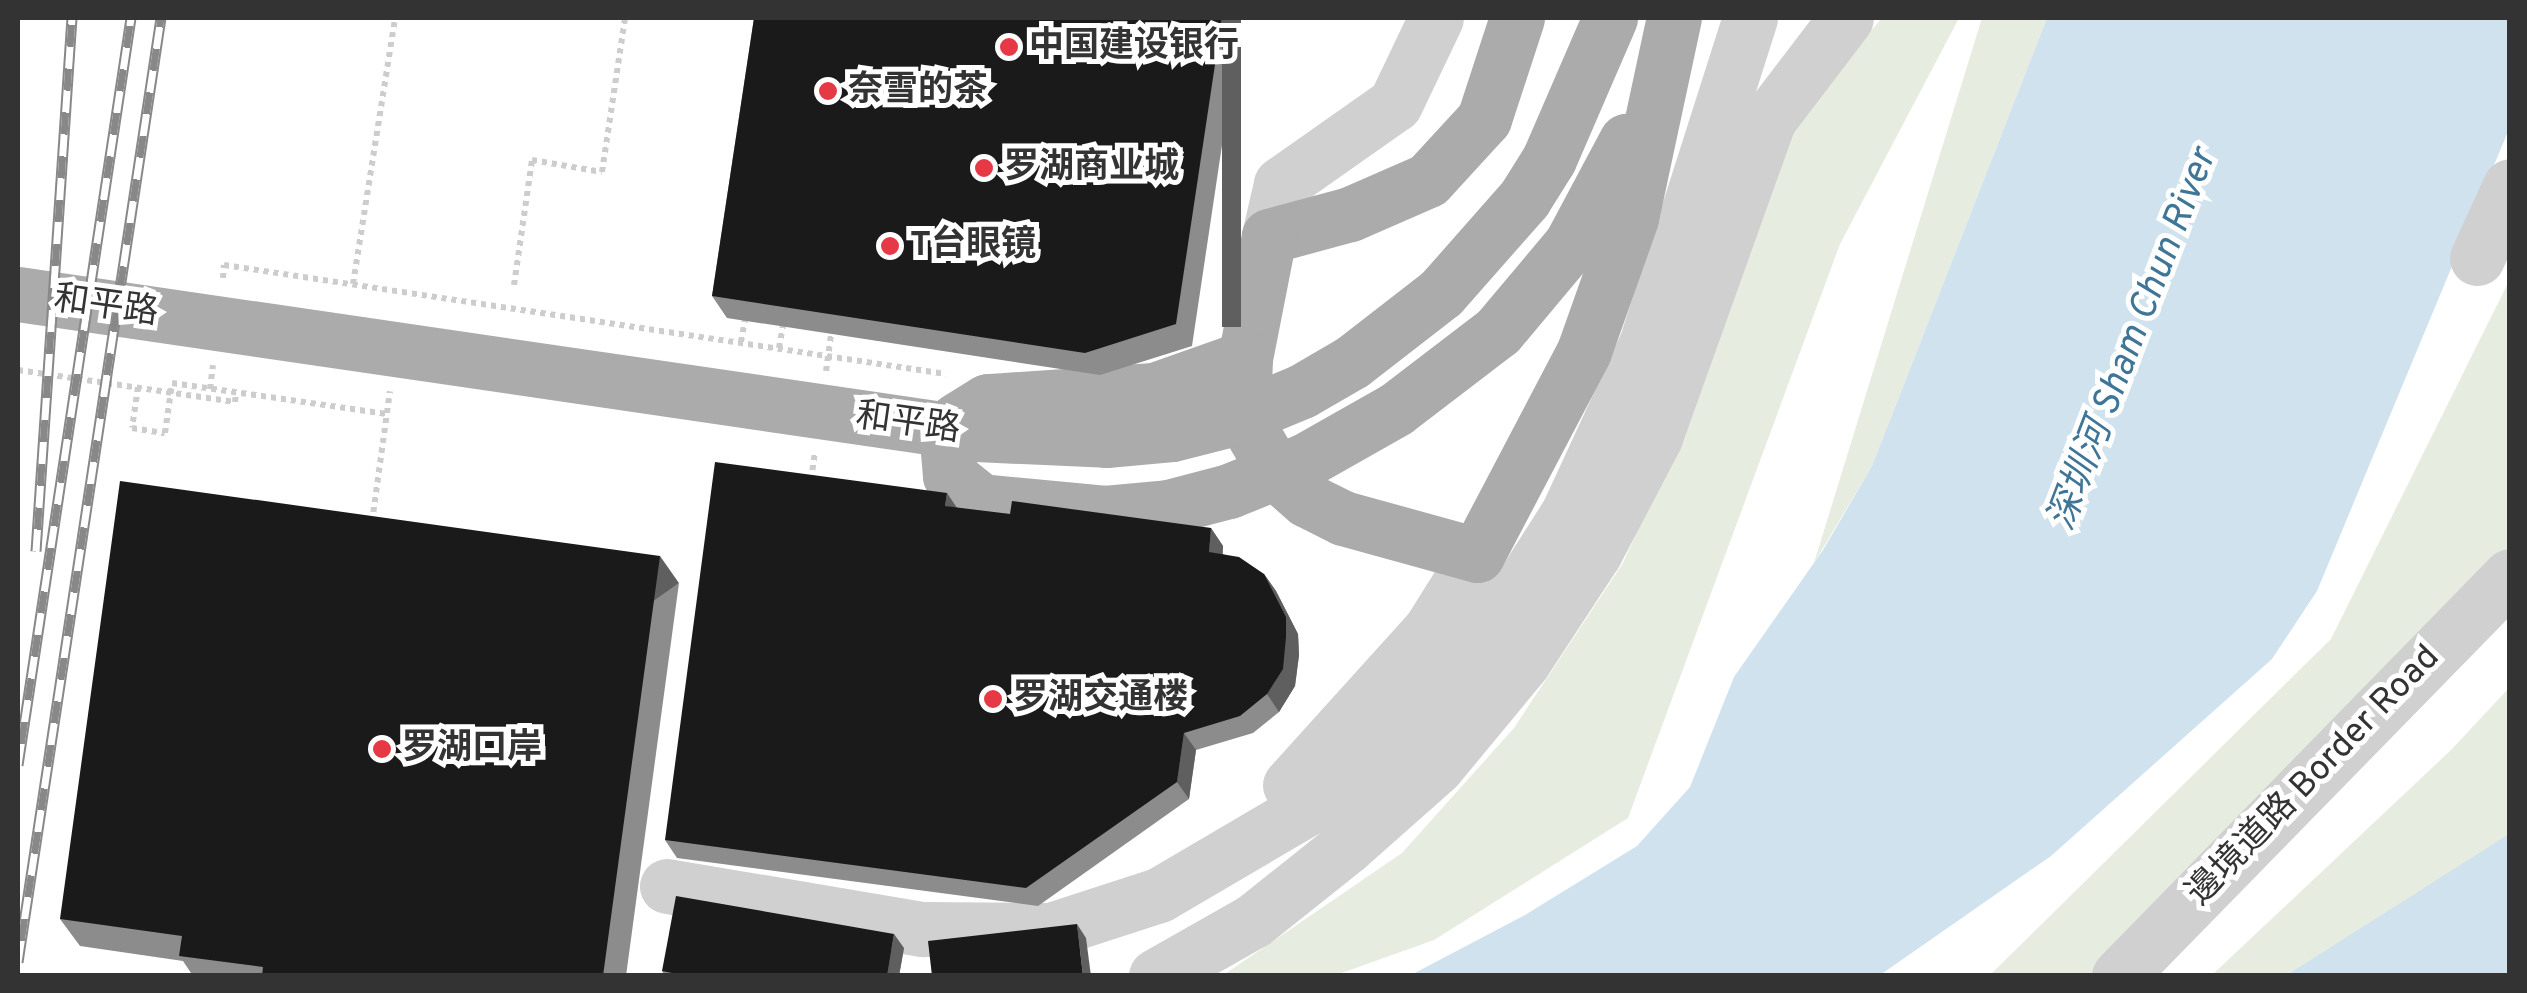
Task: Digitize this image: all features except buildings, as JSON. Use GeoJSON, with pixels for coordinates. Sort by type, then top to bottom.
{"type":"FeatureCollection","features":[{"type":"Feature","properties":{"kind":"main road"},"geometry":{"type":"LineString","coordinates":[[1517,18],[1484,119],[1428,180],[1350,214],[1269,236],[1244,358],[1244,394],[1256,437],[1276,473],[1307,500],[1343,518],[1477,556],[1584,350],[1630,218],[1672,18]]}},
{"type":"Feature","properties":{"kind":"main road","name":"和平路"},"geometry":{"type":"LineString","coordinates":[[18,294],[976,434],[1106,440],[1172,434],[1240,417],[1352,362],[1441,293],[1524,200],[1572,116],[1610,18]]}},
{"type":"Feature","properties":{"kind":"main road"},"geometry":{"type":"LineString","coordinates":[[1244,358],[1154,390],[988,401],[967,410],[947,441],[950,476],[962,492],[1010,508],[1104,514],[1168,507],[1276,473],[1349,439],[1440,379],[1541,286],[1620,156],[1672,18]]}},
{"type":"Feature","properties":{"kind":"lane"},"geometry":{"type":"LineString","coordinates":[[1269,236],[1281,184],[1395,104],[1436,18]]}},
{"type":"Feature","properties":{"kind":"lane"},"geometry":{"type":"LineString","coordinates":[[667,886],[922,928],[996,934],[1108,916],[1220,860],[1306,808],[1384,744],[1514,596],[1568,513],[1646,344],[1750,18]]}},
{"type":"Feature","properties":{"kind":"lane"},"geometry":{"type":"LineString","coordinates":[[1156,976],[1252,920],[1347,846],[1438,766],[1524,662],[1595,552],[1655,436],[1770,119],[1846,18]]}},
{"type":"Feature","properties":{"kind":"lane"},"geometry":{"type":"LineString","coordinates":[[2476,258],[2510,186]]}},
{"type":"Feature","properties":{"kind":"lane"},"geometry":{"type":"LineString","coordinates":[[1220,860],[1430,630],[1477,556]]}},
{"type":"Feature","properties":{"kind":"lane","name":"邊境道路 Border Road"},"geometry":{"type":"LineString","coordinates":[[2119,976],[2510,576]]}},
{"type":"Feature","properties":{"kind":"path"},"geometry":{"type":"LineString","coordinates":[[353,284],[394,18]]}},
{"type":"Feature","properties":{"kind":"path"},"geometry":{"type":"LineString","coordinates":[[514,284],[532,160],[602,172],[624,18]]}},
{"type":"Feature","properties":{"kind":"path"},"geometry":{"type":"LineString","coordinates":[[224,265],[964,377]]}},
{"type":"Feature","properties":{"kind":"path"},"geometry":{"type":"LineString","coordinates":[[742,342],[748,299]]}},
{"type":"Feature","properties":{"kind":"path"},"geometry":{"type":"LineString","coordinates":[[778,348],[786,305]]}},
{"type":"Feature","properties":{"kind":"path"},"geometry":{"type":"LineString","coordinates":[[831,334],[834,312]]}},
{"type":"Feature","properties":{"kind":"path"},"geometry":{"type":"LineString","coordinates":[[369,541],[396,350]]}},
{"type":"Feature","properties":{"kind":"path"},"geometry":{"type":"LineString","coordinates":[[18,370],[235,402],[236,392]]}},
{"type":"Feature","properties":{"kind":"path"},"geometry":{"type":"LineString","coordinates":[[138,387],[132,428],[165,434],[172,384],[387,414]]}},
{"type":"Feature","properties":{"kind":"shaded area"},"geometry":{"type":"Polygon","coordinates":[[[1882,18],[1959,18],[1840,244],[1628,818],[1434,940],[1336,975],[1222,976],[1402,853],[1514,728],[1623,563],[1683,431],[1779,136],[1882,18]]]}},
{"type":"Feature","properties":{"kind":"shaded area"},"geometry":{"type":"Polygon","coordinates":[[[1982,18],[2047,18],[1872,466],[1814,563],[1982,18]]]}},
{"type":"Feature","properties":{"kind":"shaded area"},"geometry":{"type":"Polygon","coordinates":[[[2509,281],[2509,574],[2113,975],[1989,976],[2331,639],[2509,281]]]}},
{"type":"Feature","properties":{"kind":"shaded area"},"geometry":{"type":"Polygon","coordinates":[[[2509,688],[2509,975],[2211,976],[2451,750],[2509,688]]]}},
{"type":"Feature","properties":{"kind":"water","name":"深圳河 Sham Chun River"},"geometry":{"type":"Polygon","coordinates":[[[2047,18],[2509,18],[2509,129],[2317,591],[2272,659],[2051,856],[1880,975],[1409,976],[1525,915],[1637,846],[1690,787],[1734,677],[1823,550],[1872,466],[2047,18]]]}},
{"type":"Feature","properties":{"kind":"water"},"geometry":{"type":"Polygon","coordinates":[[[2509,834],[2509,975],[2287,975],[2509,834]]]}},
{"type":"Feature","properties":{"kind":"railway"},"geometry":{"type":"LineString","coordinates":[[36,551],[72,18]]}},
{"type":"Feature","properties":{"kind":"railway"},"geometry":{"type":"LineString","coordinates":[[18,765],[131,18]]}},
{"type":"Feature","properties":{"kind":"railway"},"geometry":{"type":"LineString","coordinates":[[18,962],[161,18]]}},
{"type":"Feature","properties":{"kind":"place","name":"中国建设银行"},"geometry":{"type":"Point","coordinates":[1009,47]}},
{"type":"Feature","properties":{"kind":"place","name":"奈雪的茶"},"geometry":{"type":"Point","coordinates":[828,91]}},
{"type":"Feature","properties":{"kind":"place","name":"罗湖商业城"},"geometry":{"type":"Point","coordinates":[984,168]}},
{"type":"Feature","properties":{"kind":"place","name":"T台眼镜"},"geometry":{"type":"Point","coordinates":[890,246]}},
{"type":"Feature","properties":{"kind":"place","name":"罗湖交通楼"},"geometry":{"type":"Point","coordinates":[993,699]}},
{"type":"Feature","properties":{"kind":"place","name":"罗湖口岸"},"geometry":{"type":"Point","coordinates":[382,749]}}]}
